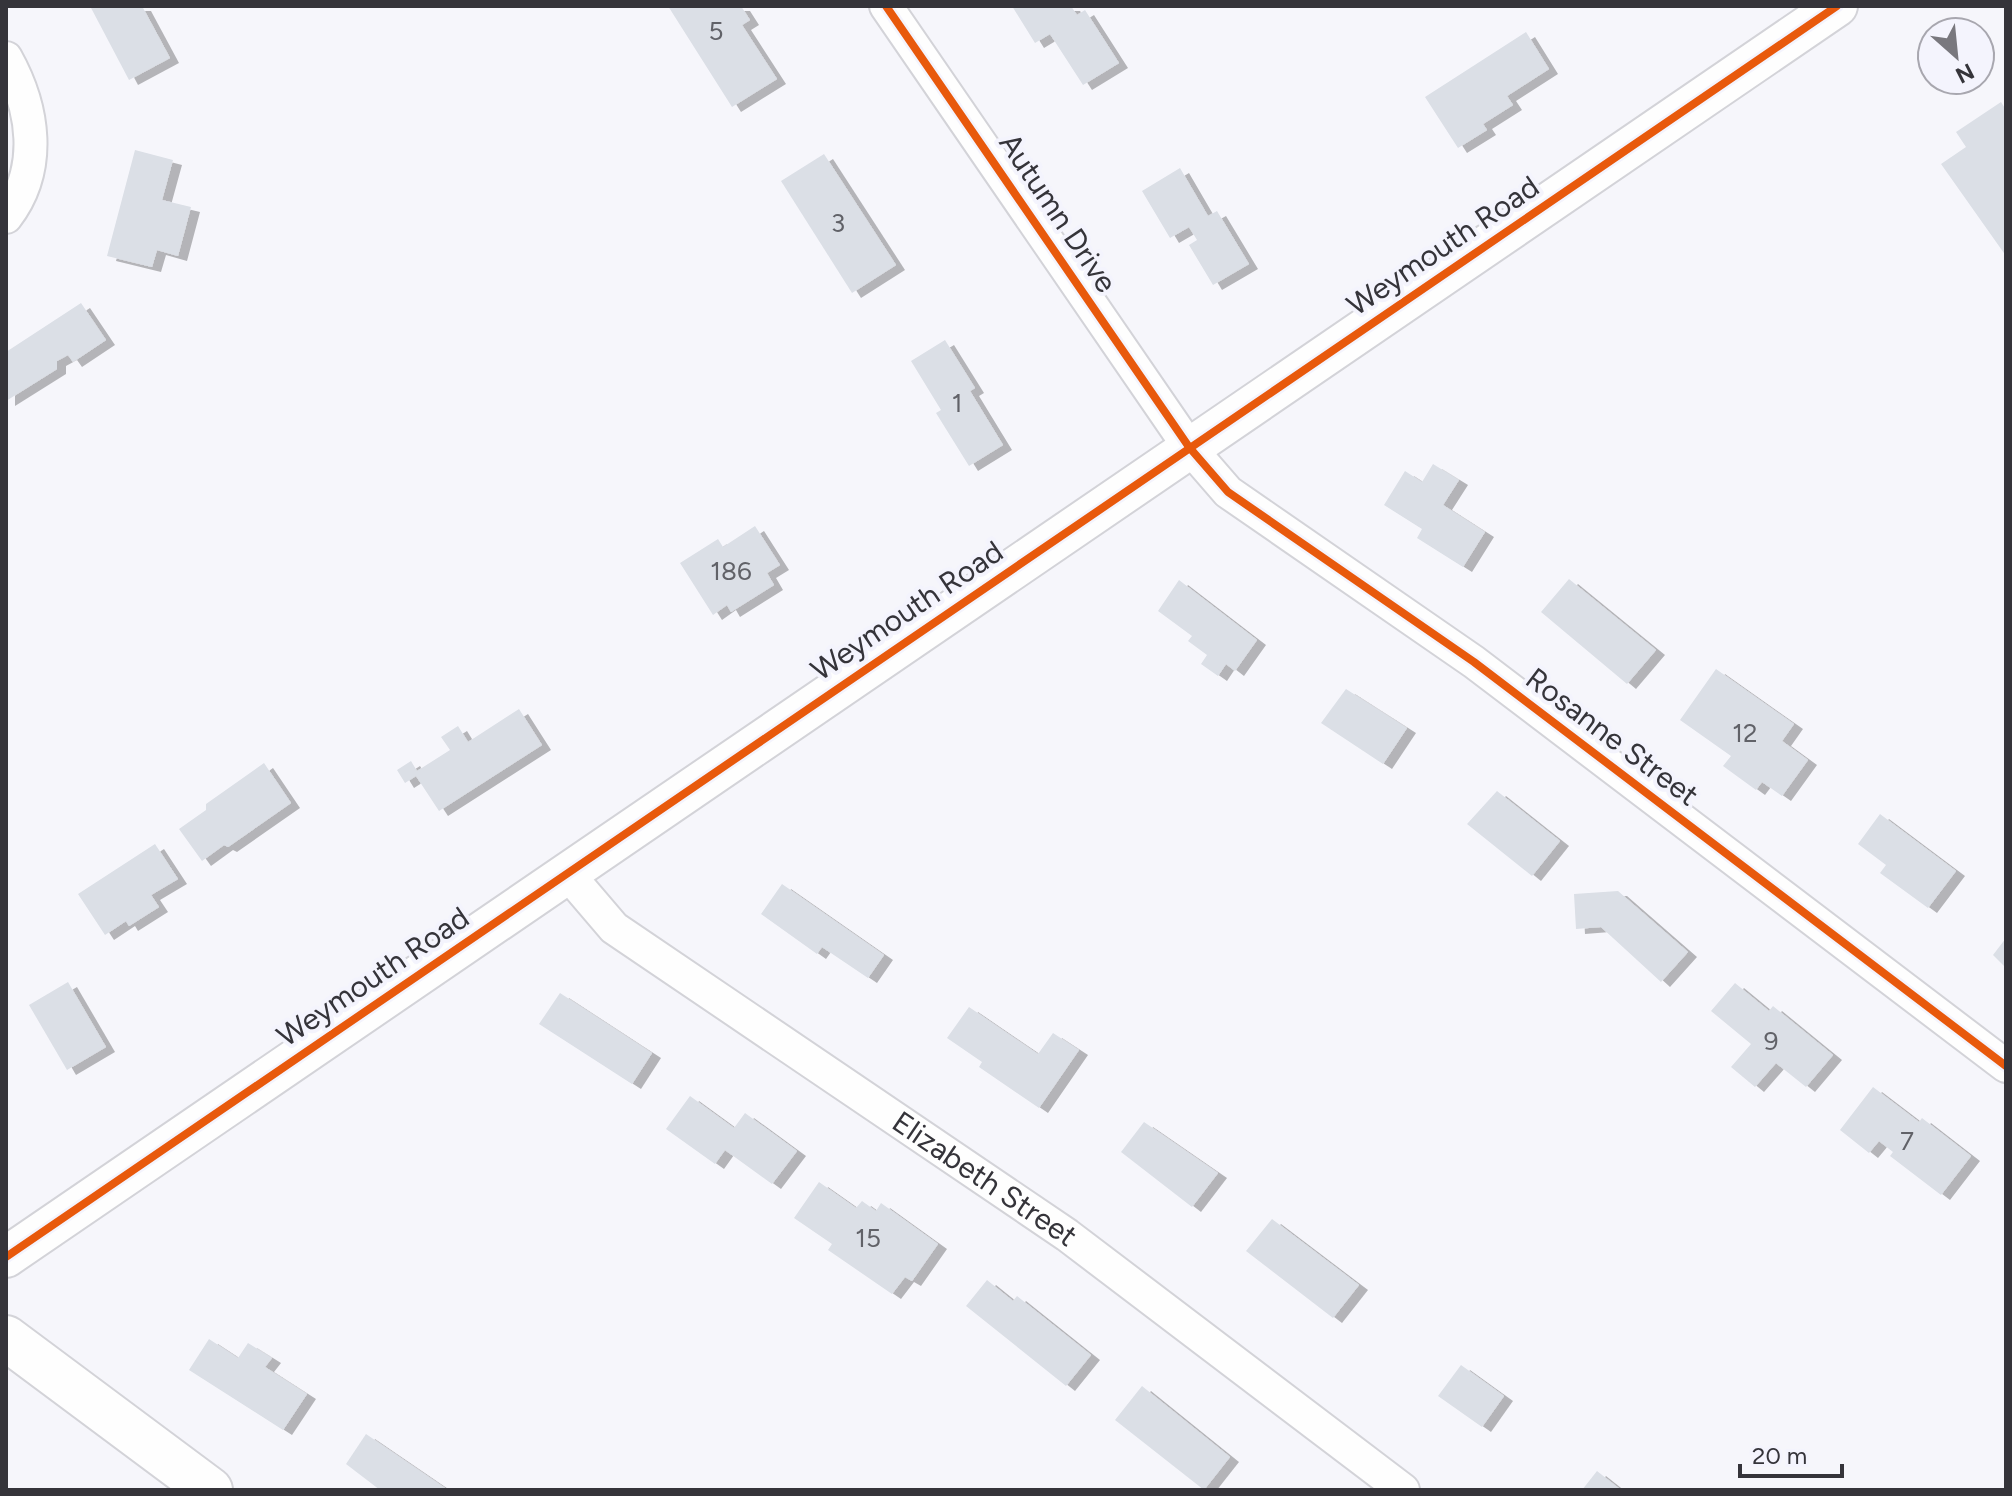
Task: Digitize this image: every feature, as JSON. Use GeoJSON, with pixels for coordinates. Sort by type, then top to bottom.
{"type":"FeatureCollection","features":[{"type":"Feature","properties":{"kind":"main road"},"geometry":{"type":"LineString","coordinates":[[6,1338],[210,1490]]}},
{"type":"Feature","properties":{"kind":"street","name":"Autumn Drive"},"geometry":{"type":"LineString","coordinates":[[886,6],[1189,447]]}},
{"type":"Feature","properties":{"kind":"street","name":"Weymouth Road"},"geometry":{"type":"LineString","coordinates":[[6,1257],[1837,6]]}},
{"type":"Feature","properties":{"kind":"street"},"geometry":{"type":"LineString","coordinates":[[6,58],[17,78],[32,125],[29,168],[17,203],[6,217]]}},
{"type":"Feature","properties":{"kind":"street","name":"Rosanne Street"},"geometry":{"type":"LineString","coordinates":[[1189,447],[1228,492],[1474,662],[2006,1066]]}},
{"type":"Feature","properties":{"kind":"street","name":"Elizabeth Street"},"geometry":{"type":"LineString","coordinates":[[567,873],[614,928],[1067,1235],[1403,1490]]}},
{"type":"Feature","properties":{"kind":"building"},"geometry":{"type":"Polygon","coordinates":[[[90,6],[142,6],[170,58],[129,80],[90,6]]]}},
{"type":"Feature","properties":{"kind":"building"},"geometry":{"type":"Polygon","coordinates":[[[668,6],[741,6],[750,20],[742,25],[777,79],[732,107],[668,6]]]}},
{"type":"Feature","properties":{"kind":"building"},"geometry":{"type":"Polygon","coordinates":[[[1012,6],[1071,6],[1077,15],[1085,10],[1119,63],[1083,85],[1050,34],[1035,43],[1012,6]]]}},
{"type":"Feature","properties":{"kind":"building"},"geometry":{"type":"Polygon","coordinates":[[[1526,32],[1549,69],[1507,96],[1513,105],[1483,124],[1487,130],[1458,148],[1425,97],[1526,32]]]}},
{"type":"Feature","properties":{"kind":"building"},"geometry":{"type":"Polygon","coordinates":[[[2001,102],[2006,110],[2006,256],[1941,164],[1966,147],[1956,132],[2001,102]]]}},
{"type":"Feature","properties":{"kind":"building"},"geometry":{"type":"Polygon","coordinates":[[[135,150],[173,160],[162,200],[191,207],[178,256],[157,250],[152,267],[107,256],[135,150]]]}},
{"type":"Feature","properties":{"kind":"building"},"geometry":{"type":"Polygon","coordinates":[[[824,154],[896,265],[852,293],[781,181],[824,154]]]}},
{"type":"Feature","properties":{"kind":"building"},"geometry":{"type":"Polygon","coordinates":[[[1180,168],[1208,216],[1217,211],[1249,264],[1213,285],[1189,245],[1197,240],[1189,227],[1170,238],[1142,191],[1180,168]]]}},
{"type":"Feature","properties":{"kind":"building"},"geometry":{"type":"Polygon","coordinates":[[[81,303],[106,340],[73,362],[68,355],[57,361],[57,369],[6,401],[6,352],[81,303]]]}},
{"type":"Feature","properties":{"kind":"building"},"geometry":{"type":"Polygon","coordinates":[[[945,340],[975,388],[970,391],[1003,445],[969,466],[936,413],[941,410],[911,361],[945,340]]]}},
{"type":"Feature","properties":{"kind":"building"},"geometry":{"type":"Polygon","coordinates":[[[1433,464],[1459,480],[1443,505],[1485,532],[1463,567],[1417,538],[1422,529],[1384,505],[1405,471],[1422,482],[1433,464]]]}},
{"type":"Feature","properties":{"kind":"building"},"geometry":{"type":"Polygon","coordinates":[[[755,526],[780,565],[767,573],[774,585],[731,612],[727,605],[713,615],[680,563],[718,539],[723,547],[755,526]]]}},
{"type":"Feature","properties":{"kind":"building"},"geometry":{"type":"Polygon","coordinates":[[[1569,579],[1656,650],[1627,684],[1541,612],[1569,579]]]}},
{"type":"Feature","properties":{"kind":"building"},"geometry":{"type":"Polygon","coordinates":[[[1179,580],[1257,640],[1235,671],[1226,664],[1218,676],[1201,664],[1207,655],[1188,641],[1192,636],[1158,611],[1179,580]]]}},
{"type":"Feature","properties":{"kind":"building"},"geometry":{"type":"Polygon","coordinates":[[[1716,669],[1794,724],[1782,741],[1808,760],[1782,796],[1762,782],[1756,790],[1723,766],[1731,756],[1680,720],[1716,669]]]}},
{"type":"Feature","properties":{"kind":"building"},"geometry":{"type":"Polygon","coordinates":[[[1346,689],[1407,728],[1383,764],[1321,723],[1346,689]]]}},
{"type":"Feature","properties":{"kind":"building"},"geometry":{"type":"Polygon","coordinates":[[[519,709],[542,745],[439,811],[416,776],[405,783],[397,770],[411,761],[417,771],[450,750],[441,737],[458,726],[468,742],[519,709]]]}},
{"type":"Feature","properties":{"kind":"building"},"geometry":{"type":"Polygon","coordinates":[[[264,763],[291,803],[228,847],[224,845],[202,861],[179,829],[206,810],[206,804],[264,763]]]}},
{"type":"Feature","properties":{"kind":"building"},"geometry":{"type":"Polygon","coordinates":[[[1497,791],[1560,841],[1532,876],[1467,824],[1497,791]]]}},
{"type":"Feature","properties":{"kind":"building"},"geometry":{"type":"Polygon","coordinates":[[[1880,814],[1956,871],[1928,908],[1880,873],[1886,865],[1858,844],[1880,814]]]}},
{"type":"Feature","properties":{"kind":"building"},"geometry":{"type":"Polygon","coordinates":[[[155,844],[178,879],[151,895],[159,907],[129,926],[126,921],[105,935],[78,894],[155,844]]]}},
{"type":"Feature","properties":{"kind":"building"},"geometry":{"type":"Polygon","coordinates":[[[782,884],[884,955],[868,978],[822,947],[817,954],[761,914],[782,884]]]}},
{"type":"Feature","properties":{"kind":"building"},"geometry":{"type":"Polygon","coordinates":[[[1618,891],[1688,952],[1661,982],[1601,927],[1576,929],[1574,894],[1618,891]]]}},
{"type":"Feature","properties":{"kind":"building"},"geometry":{"type":"Polygon","coordinates":[[[2006,938],[2006,968],[1993,955],[2006,938]]]}},
{"type":"Feature","properties":{"kind":"building"},"geometry":{"type":"Polygon","coordinates":[[[68,982],[106,1047],[67,1070],[29,1005],[68,982]]]}},
{"type":"Feature","properties":{"kind":"building"},"geometry":{"type":"Polygon","coordinates":[[[1735,983],[1769,1011],[1773,1006],[1833,1055],[1806,1087],[1776,1063],[1755,1087],[1731,1067],[1751,1044],[1711,1011],[1735,983]]]}},
{"type":"Feature","properties":{"kind":"building"},"geometry":{"type":"Polygon","coordinates":[[[560,993],[652,1053],[632,1084],[539,1024],[560,993]]]}},
{"type":"Feature","properties":{"kind":"building"},"geometry":{"type":"Polygon","coordinates":[[[969,1007],[1038,1054],[1053,1033],[1079,1050],[1039,1108],[979,1067],[982,1062],[947,1038],[969,1007]]]}},
{"type":"Feature","properties":{"kind":"building"},"geometry":{"type":"Polygon","coordinates":[[[1873,1087],[1919,1122],[1922,1118],[1971,1156],[1941,1195],[1890,1156],[1893,1152],[1879,1141],[1869,1153],[1840,1130],[1873,1087]]]}},
{"type":"Feature","properties":{"kind":"building"},"geometry":{"type":"Polygon","coordinates":[[[690,1096],[734,1128],[745,1113],[797,1151],[772,1184],[725,1150],[715,1164],[666,1129],[690,1096]]]}},
{"type":"Feature","properties":{"kind":"building"},"geometry":{"type":"Polygon","coordinates":[[[1144,1122],[1218,1173],[1192,1207],[1121,1152],[1144,1122]]]}},
{"type":"Feature","properties":{"kind":"building"},"geometry":{"type":"Polygon","coordinates":[[[819,1182],[856,1208],[862,1201],[876,1211],[881,1203],[938,1244],[912,1281],[905,1277],[892,1294],[828,1250],[832,1244],[794,1218],[819,1182]]]}},
{"type":"Feature","properties":{"kind":"building"},"geometry":{"type":"Polygon","coordinates":[[[1272,1219],[1359,1285],[1333,1318],[1246,1251],[1272,1219]]]}},
{"type":"Feature","properties":{"kind":"building"},"geometry":{"type":"Polygon","coordinates":[[[987,1280],[1013,1301],[1017,1296],[1091,1355],[1066,1386],[966,1306],[987,1280]]]}},
{"type":"Feature","properties":{"kind":"building"},"geometry":{"type":"Polygon","coordinates":[[[209,1339],[238,1358],[248,1343],[272,1358],[265,1367],[307,1394],[283,1430],[189,1370],[209,1339]]]}},
{"type":"Feature","properties":{"kind":"building"},"geometry":{"type":"Polygon","coordinates":[[[1461,1365],[1504,1396],[1482,1427],[1438,1396],[1461,1365]]]}},
{"type":"Feature","properties":{"kind":"building"},"geometry":{"type":"Polygon","coordinates":[[[1142,1386],[1230,1457],[1204,1490],[1115,1420],[1142,1386]]]}},
{"type":"Feature","properties":{"kind":"building"},"geometry":{"type":"Polygon","coordinates":[[[366,1434],[448,1490],[380,1490],[346,1464],[366,1434]]]}},
{"type":"Feature","properties":{"kind":"building"},"geometry":{"type":"Polygon","coordinates":[[[1597,1471],[1621,1490],[1582,1490],[1597,1471]]]}},
{"type":"Feature","properties":{"kind":"cycle path"},"geometry":{"type":"LineString","coordinates":[[886,6],[1189,447],[1228,492],[1474,662],[2006,1066]]}},
{"type":"Feature","properties":{"kind":"cycle path"},"geometry":{"type":"LineString","coordinates":[[6,1257],[1837,6]]}}]}
